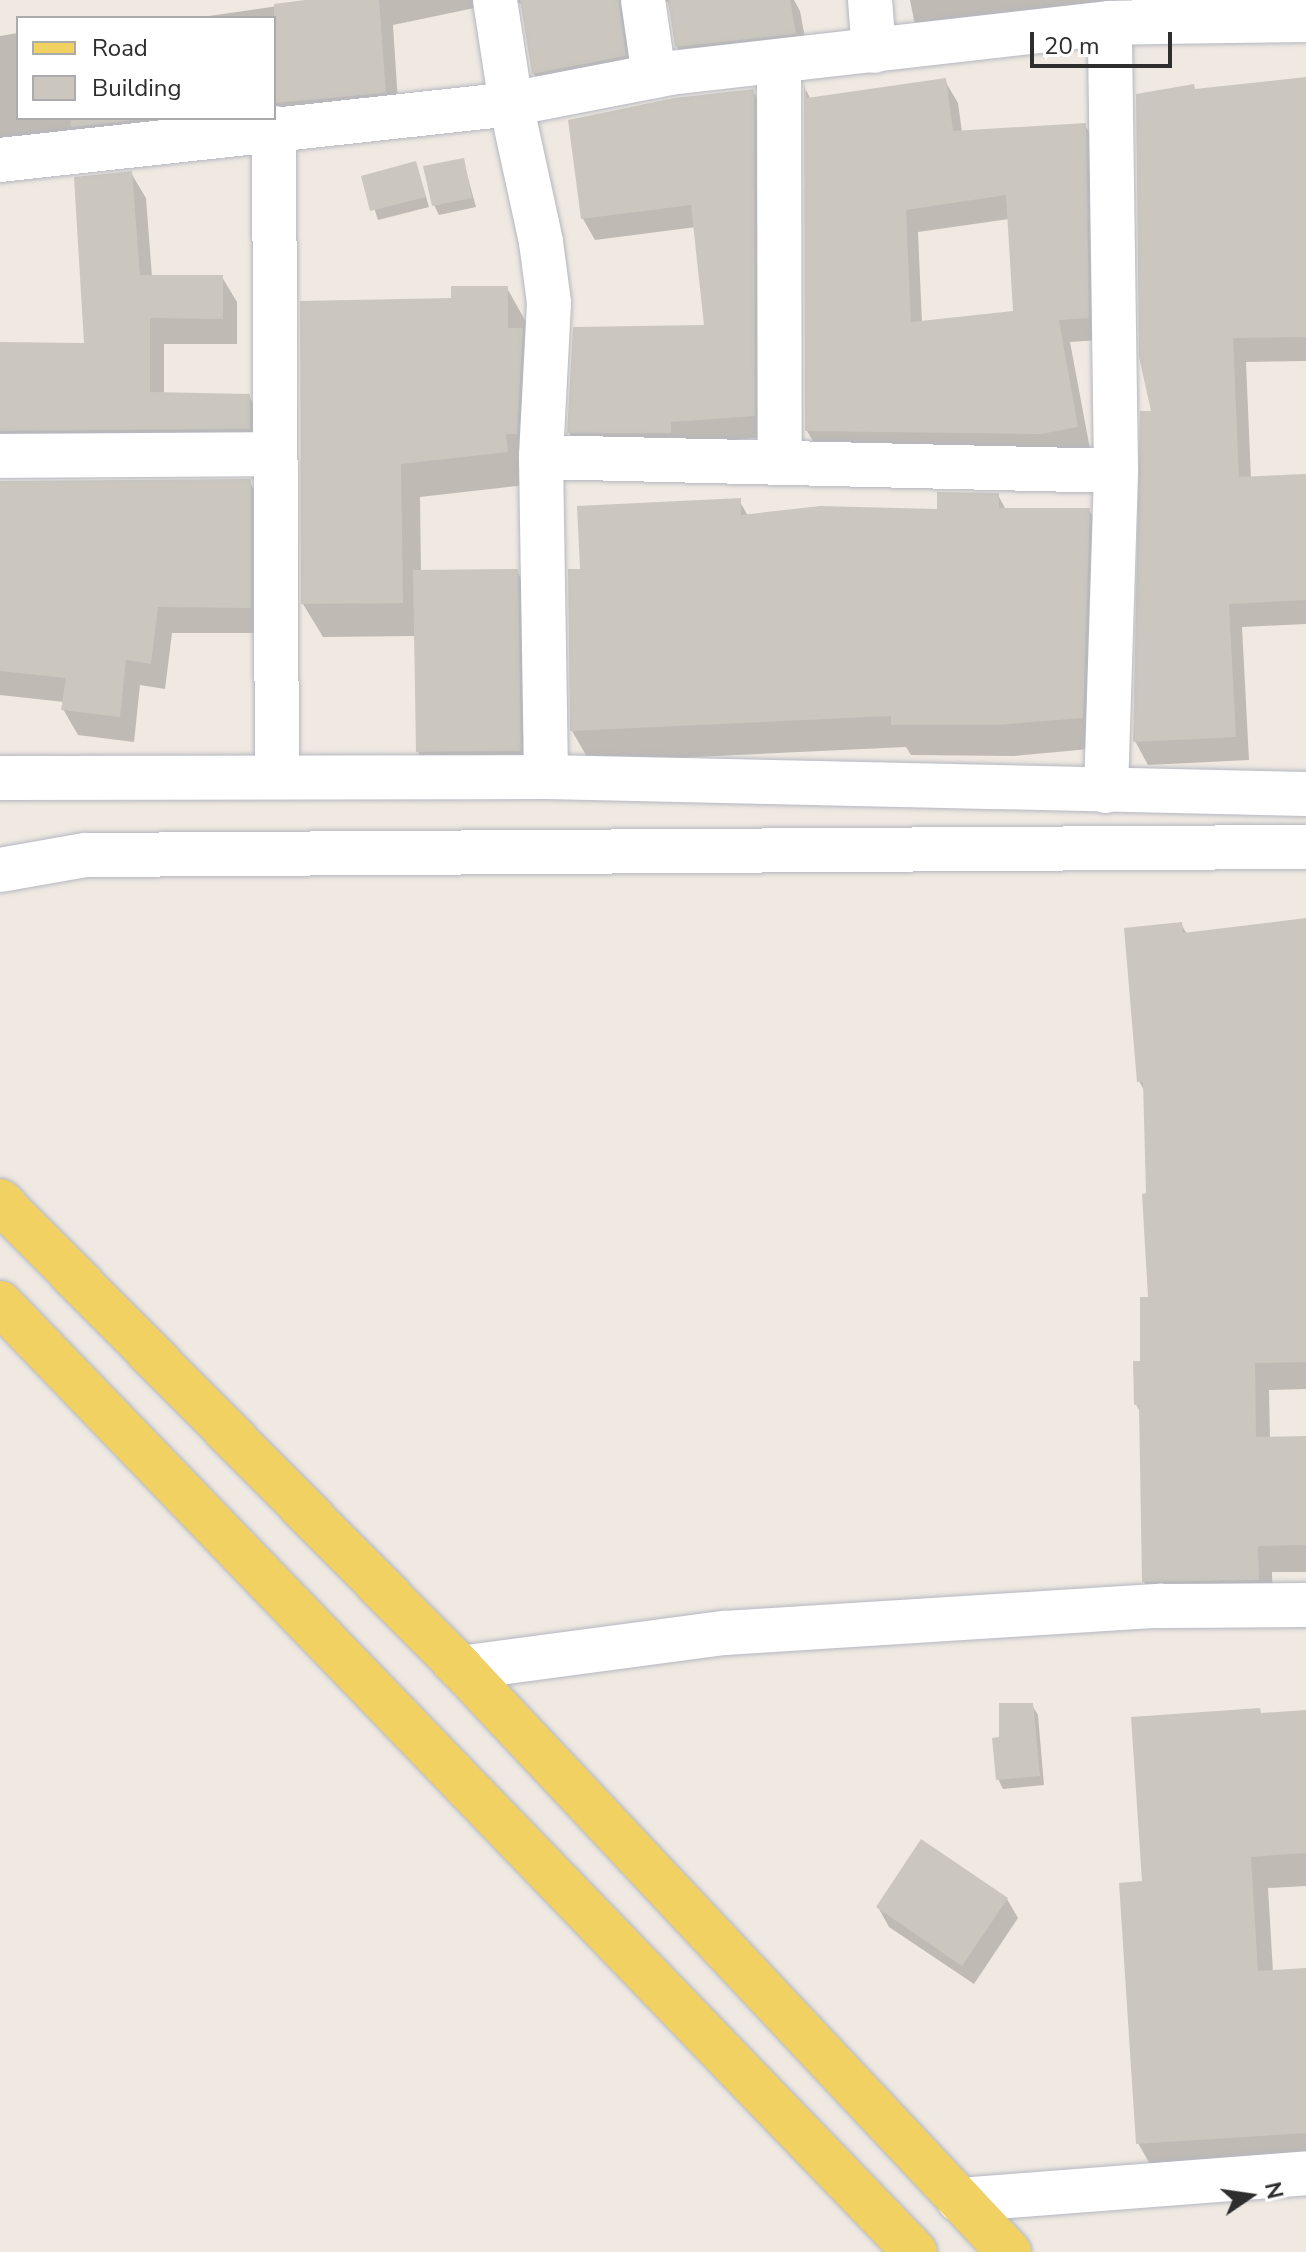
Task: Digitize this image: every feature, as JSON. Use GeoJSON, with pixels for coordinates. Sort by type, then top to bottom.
{"type":"FeatureCollection","features":[{"type":"Feature","properties":{"kind":"main road"},"geometry":{"type":"LineString","coordinates":[[0,1201],[461,1668],[1009,2252]]}},
{"type":"Feature","properties":{"kind":"main road"},"geometry":{"type":"LineString","coordinates":[[0,1303],[915,2252]]}},
{"type":"Feature","properties":{"kind":"street"},"geometry":{"type":"LineString","coordinates":[[495,0],[511,104],[541,242],[549,303],[541,457],[546,777]]}},
{"type":"Feature","properties":{"kind":"street"},"geometry":{"type":"LineString","coordinates":[[643,0],[654,76]]}},
{"type":"Feature","properties":{"kind":"street"},"geometry":{"type":"LineString","coordinates":[[870,0],[874,51]]}},
{"type":"Feature","properties":{"kind":"street"},"geometry":{"type":"LineString","coordinates":[[0,160],[511,104],[654,76],[1110,23],[1156,11],[1306,20]]}},
{"type":"Feature","properties":{"kind":"street"},"geometry":{"type":"LineString","coordinates":[[1106,791],[1116,471],[1110,23]]}},
{"type":"Feature","properties":{"kind":"street"},"geometry":{"type":"LineString","coordinates":[[779,62],[780,462]]}},
{"type":"Feature","properties":{"kind":"street"},"geometry":{"type":"LineString","coordinates":[[274,128],[277,777]]}},
{"type":"Feature","properties":{"kind":"street"},"geometry":{"type":"LineString","coordinates":[[0,456],[275,454]]}},
{"type":"Feature","properties":{"kind":"street"},"geometry":{"type":"LineString","coordinates":[[541,457],[1116,471]]}},
{"type":"Feature","properties":{"kind":"street"},"geometry":{"type":"LineString","coordinates":[[0,778],[546,777],[1306,794]]}},
{"type":"Feature","properties":{"kind":"street"},"geometry":{"type":"LineString","coordinates":[[0,870],[85,855],[1306,847]]}},
{"type":"Feature","properties":{"kind":"street"},"geometry":{"type":"LineString","coordinates":[[461,1668],[756,1630],[1160,1606],[1306,1605]]}},
{"type":"Feature","properties":{"kind":"street"},"geometry":{"type":"LineString","coordinates":[[959,2200],[1306,2173]]}},
{"type":"Feature","properties":{"kind":"building"},"geometry":{"type":"Polygon","coordinates":[[[305,0],[379,0],[386,93],[276,103],[274,4],[305,0]]]}},
{"type":"Feature","properties":{"kind":"building"},"geometry":{"type":"Polygon","coordinates":[[[520,0],[619,0],[626,56],[532,74],[520,0]]]}},
{"type":"Feature","properties":{"kind":"building"},"geometry":{"type":"Polygon","coordinates":[[[668,0],[790,0],[796,34],[675,47],[668,0]]]}},
{"type":"Feature","properties":{"kind":"building"},"geometry":{"type":"Polygon","coordinates":[[[1306,77],[1306,337],[1233,338],[1239,477],[1306,474],[1306,600],[1229,604],[1236,737],[1133,742],[1140,411],[1151,411],[1139,357],[1136,94],[1194,84],[1195,89],[1306,77]]]}},
{"type":"Feature","properties":{"kind":"building"},"geometry":{"type":"Polygon","coordinates":[[[946,78],[953,131],[1086,123],[1089,318],[1059,320],[1078,427],[1041,434],[805,431],[804,83],[807,98],[946,78]],[[1006,195],[906,210],[911,322],[1013,311],[1006,195]]]}},
{"type":"Feature","properties":{"kind":"building"},"geometry":{"type":"Polygon","coordinates":[[[754,89],[755,416],[671,422],[671,433],[567,433],[573,327],[704,325],[691,205],[581,219],[568,120],[674,98],[754,89]]]}},
{"type":"Feature","properties":{"kind":"building"},"geometry":{"type":"Polygon","coordinates":[[[70,120],[129,120],[129,121],[71,127],[70,120]]]}},
{"type":"Feature","properties":{"kind":"building"},"geometry":{"type":"Polygon","coordinates":[[[464,158],[472,198],[432,206],[423,166],[464,158]]]}},
{"type":"Feature","properties":{"kind":"building"},"geometry":{"type":"Polygon","coordinates":[[[416,161],[426,197],[370,211],[361,176],[416,161]]]}},
{"type":"Feature","properties":{"kind":"building"},"geometry":{"type":"Polygon","coordinates":[[[132,171],[140,275],[223,275],[223,319],[150,318],[150,392],[250,394],[250,429],[0,431],[0,342],[84,343],[74,177],[132,171]]]}},
{"type":"Feature","properties":{"kind":"building"},"geometry":{"type":"Polygon","coordinates":[[[451,286],[508,286],[508,328],[523,328],[517,434],[506,434],[508,452],[401,464],[403,603],[301,604],[300,301],[451,298],[451,286]]]}},
{"type":"Feature","properties":{"kind":"building"},"geometry":{"type":"Polygon","coordinates":[[[251,479],[251,608],[158,607],[151,664],[126,660],[120,717],[61,710],[66,678],[0,671],[0,481],[251,479]]]}},
{"type":"Feature","properties":{"kind":"building"},"geometry":{"type":"Polygon","coordinates":[[[937,492],[999,493],[999,508],[1090,508],[1083,718],[995,725],[891,725],[891,716],[570,731],[568,569],[580,569],[577,506],[741,498],[741,515],[820,506],[937,509],[937,492]]]}},
{"type":"Feature","properties":{"kind":"building"},"geometry":{"type":"Polygon","coordinates":[[[518,569],[521,751],[416,752],[413,570],[518,569]]]}},
{"type":"Feature","properties":{"kind":"building"},"geometry":{"type":"Polygon","coordinates":[[[1306,918],[1306,1362],[1255,1363],[1256,1437],[1306,1436],[1306,1545],[1258,1546],[1259,1580],[1142,1582],[1139,1405],[1134,1405],[1133,1361],[1140,1361],[1140,1297],[1148,1297],[1142,1194],[1146,1193],[1143,1082],[1137,1082],[1124,928],[1182,922],[1183,933],[1306,918]]]}},
{"type":"Feature","properties":{"kind":"building"},"geometry":{"type":"Polygon","coordinates":[[[999,1703],[1033,1703],[1040,1776],[996,1780],[992,1738],[999,1737],[999,1703]]]}},
{"type":"Feature","properties":{"kind":"building"},"geometry":{"type":"Polygon","coordinates":[[[1260,1708],[1261,1713],[1306,1710],[1306,1853],[1251,1857],[1258,1971],[1306,1968],[1306,2133],[1136,2144],[1119,1883],[1142,1881],[1131,1717],[1260,1708]]]}},
{"type":"Feature","properties":{"kind":"building"},"geometry":{"type":"Polygon","coordinates":[[[921,1839],[1008,1898],[962,1966],[876,1907],[921,1839]]]}}]}
